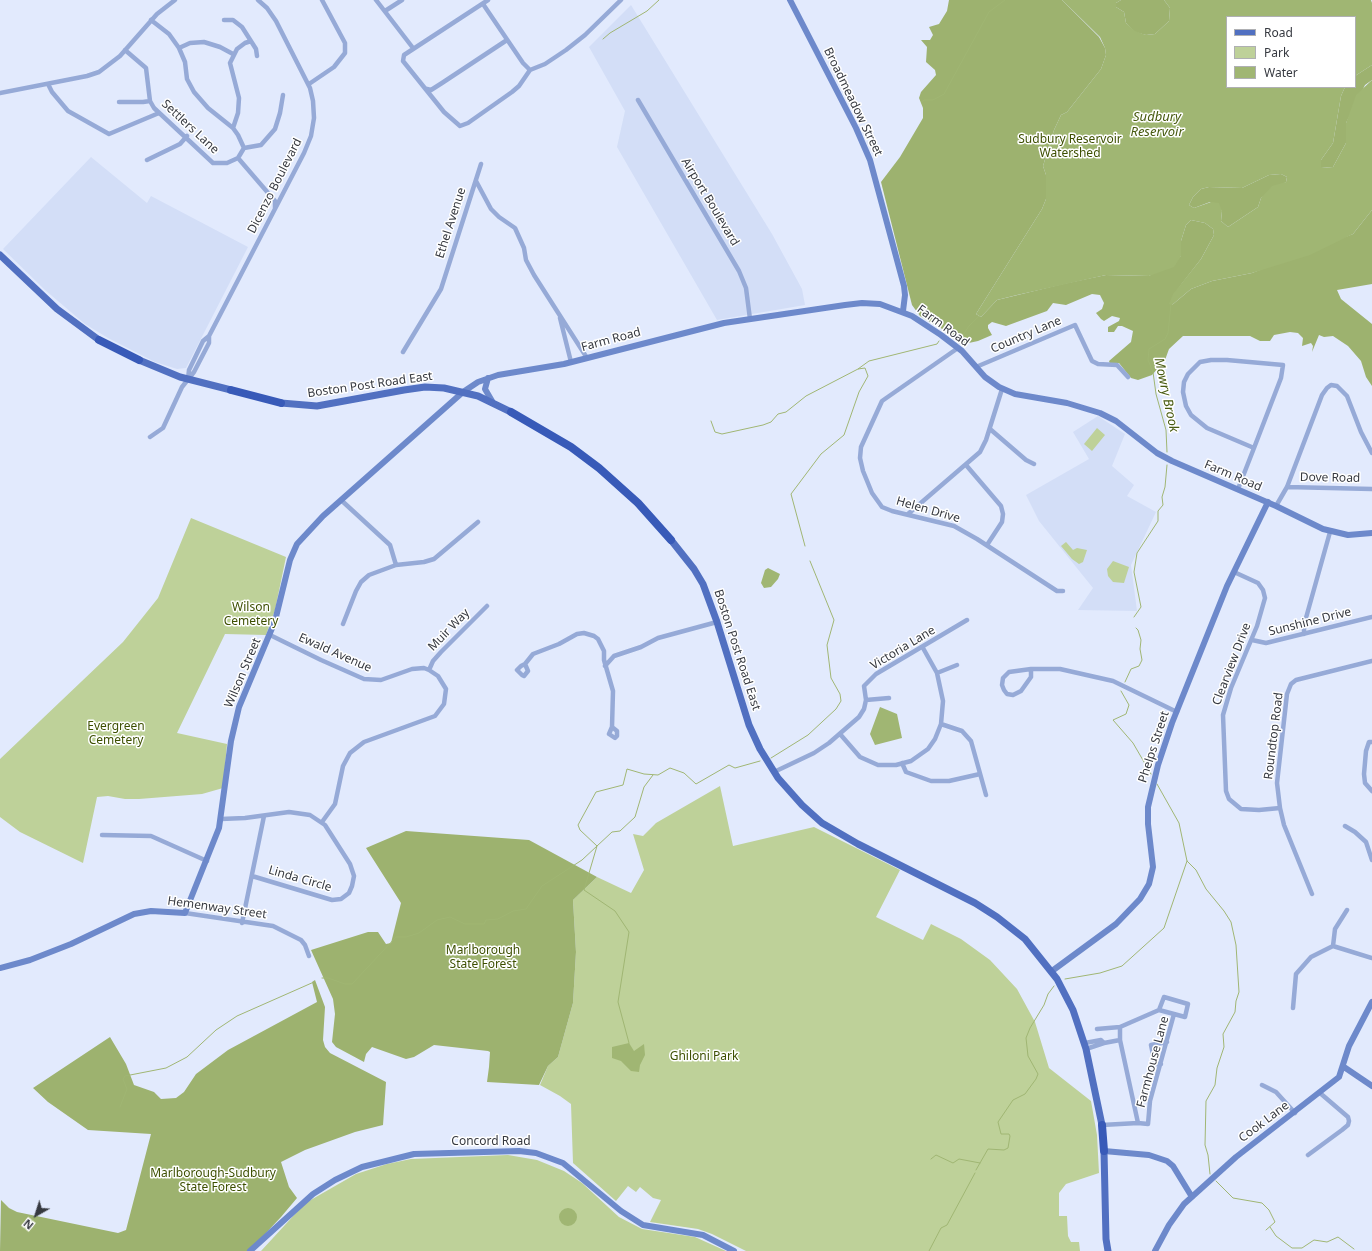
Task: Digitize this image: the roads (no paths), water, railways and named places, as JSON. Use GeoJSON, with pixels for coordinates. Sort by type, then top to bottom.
{"type":"FeatureCollection","features":[{"type":"Feature","properties":{"kind":"highway","name":"Boston Post Road East"},"geometry":{"type":"LineString","coordinates":[[99,340],[138,360]]}},
{"type":"Feature","properties":{"kind":"highway","name":"Boston Post Road East"},"geometry":{"type":"LineString","coordinates":[[231,390],[281,403]]}},
{"type":"Feature","properties":{"kind":"highway","name":"Boston Post Road East"},"geometry":{"type":"LineString","coordinates":[[511,412],[568,445],[593,463],[638,503],[671,540]]}},
{"type":"Feature","properties":{"kind":"highway","name":"Boston Post Road East"},"geometry":{"type":"LineString","coordinates":[[1102,1126],[1104,1151]]}},
{"type":"Feature","properties":{"kind":"main road","name":"Boston Post Road East"},"geometry":{"type":"LineString","coordinates":[[0,255],[57,309],[99,340]]}},
{"type":"Feature","properties":{"kind":"main road","name":"Boston Post Road East"},"geometry":{"type":"LineString","coordinates":[[138,360],[188,379],[231,390]]}},
{"type":"Feature","properties":{"kind":"main road","name":"Boston Post Road East"},"geometry":{"type":"LineString","coordinates":[[281,403],[321,405],[425,387],[444,388],[463,392],[492,401],[511,412]]}},
{"type":"Feature","properties":{"kind":"main road","name":"Boston Post Road East"},"geometry":{"type":"LineString","coordinates":[[671,540],[699,577],[717,622],[746,717],[760,749],[774,772],[799,802],[822,823],[858,844],[953,891],[990,912],[1025,939],[1052,971],[1072,1006],[1085,1046],[1102,1126]]}},
{"type":"Feature","properties":{"kind":"main road","name":"Boston Post Road East"},"geometry":{"type":"LineString","coordinates":[[1104,1151],[1106,1239],[1108,1251]]}},
{"type":"Feature","properties":{"kind":"main road","name":"Boston Post Road East"},"geometry":{"type":"LineString","coordinates":[[1104,1251],[1106,1239]]}},
{"type":"Feature","properties":{"kind":"street"},"geometry":{"type":"LineString","coordinates":[[162,0],[166,6]]}},
{"type":"Feature","properties":{"kind":"street"},"geometry":{"type":"LineString","coordinates":[[0,93],[87,76],[99,72],[111,65],[151,20],[175,0]]}},
{"type":"Feature","properties":{"kind":"street","name":"Dicenzo Boulevard"},"geometry":{"type":"LineString","coordinates":[[150,437],[163,428],[182,387],[188,379],[189,370],[203,341],[209,336],[304,153],[311,136],[314,118],[313,101],[309,84],[276,21],[267,8],[258,0]]}},
{"type":"Feature","properties":{"kind":"street"},"geometry":{"type":"LineString","coordinates":[[309,84],[334,67],[345,53],[345,43],[322,0]]}},
{"type":"Feature","properties":{"kind":"street"},"geometry":{"type":"LineString","coordinates":[[376,0],[414,48]]}},
{"type":"Feature","properties":{"kind":"street"},"geometry":{"type":"LineString","coordinates":[[385,11],[402,0]]}},
{"type":"Feature","properties":{"kind":"street"},"geometry":{"type":"LineString","coordinates":[[488,0],[404,55],[403,61],[444,112],[460,126],[468,123],[515,89],[530,70],[545,64],[566,50],[585,35],[621,0]]}},
{"type":"Feature","properties":{"kind":"street","name":"Broadmeadow Street"},"geometry":{"type":"LineString","coordinates":[[790,0],[856,128],[870,160],[905,295],[903,312]]}},
{"type":"Feature","properties":{"kind":"street"},"geometry":{"type":"LineString","coordinates":[[483,4],[507,40],[530,70]]}},
{"type":"Feature","properties":{"kind":"street"},"geometry":{"type":"LineString","coordinates":[[224,20],[229,19],[238,23],[256,49],[257,56]]}},
{"type":"Feature","properties":{"kind":"street"},"geometry":{"type":"LineString","coordinates":[[151,20],[169,34],[179,48],[185,62],[187,79],[194,92],[214,114],[233,128],[244,148]]}},
{"type":"Feature","properties":{"kind":"street"},"geometry":{"type":"LineString","coordinates":[[427,89],[431,90],[436,87],[507,40]]}},
{"type":"Feature","properties":{"kind":"street"},"geometry":{"type":"LineString","coordinates":[[233,128],[239,108],[238,89],[230,67],[233,54],[240,46],[251,41]]}},
{"type":"Feature","properties":{"kind":"street"},"geometry":{"type":"LineString","coordinates":[[179,48],[190,43],[204,42],[220,47],[233,54]]}},
{"type":"Feature","properties":{"kind":"street","name":"Settlers Lane"},"geometry":{"type":"LineString","coordinates":[[125,50],[146,68],[150,101],[159,113],[187,136],[213,163],[227,164],[238,158]]}},
{"type":"Feature","properties":{"kind":"street"},"geometry":{"type":"LineString","coordinates":[[48,84],[52,92],[68,111],[108,134],[159,113]]}},
{"type":"Feature","properties":{"kind":"street"},"geometry":{"type":"LineString","coordinates":[[275,208],[275,201],[238,158],[244,148],[262,145],[275,129],[280,113],[283,95]]}},
{"type":"Feature","properties":{"kind":"street","name":"Airport Boulevard"},"geometry":{"type":"LineString","coordinates":[[638,100],[739,271],[746,288],[750,319]]}},
{"type":"Feature","properties":{"kind":"street"},"geometry":{"type":"LineString","coordinates":[[119,102],[150,101]]}},
{"type":"Feature","properties":{"kind":"street"},"geometry":{"type":"LineString","coordinates":[[147,160],[180,144],[187,136]]}},
{"type":"Feature","properties":{"kind":"street","name":"Ethel Avenue"},"geometry":{"type":"LineString","coordinates":[[403,352],[441,289],[452,251],[476,181],[476,175],[481,164]]}},
{"type":"Feature","properties":{"kind":"street"},"geometry":{"type":"LineString","coordinates":[[476,181],[484,198],[497,215],[515,228],[524,248],[526,260],[587,358]]}},
{"type":"Feature","properties":{"kind":"street","name":"Farm Road"},"geometry":{"type":"LineString","coordinates":[[463,392],[478,382],[488,378],[571,362],[690,331],[750,319],[862,303],[884,305],[903,312],[942,335],[958,348],[992,383],[1002,389],[1024,396],[1067,402],[1100,413],[1116,421],[1164,457],[1268,502],[1330,532],[1357,535],[1372,533]]}},
{"type":"Feature","properties":{"kind":"street"},"geometry":{"type":"LineString","coordinates":[[560,314],[571,362]]}},
{"type":"Feature","properties":{"kind":"street","name":"Country Lane"},"geometry":{"type":"LineString","coordinates":[[976,367],[1076,326],[1092,361],[1098,364],[1117,364],[1128,377]]}},
{"type":"Feature","properties":{"kind":"street","name":"Helen Drive"},"geometry":{"type":"LineString","coordinates":[[958,348],[882,402],[866,432],[861,447],[860,458],[863,471],[876,501],[882,506],[954,526],[1057,591],[1063,591]]}},
{"type":"Feature","properties":{"kind":"street"},"geometry":{"type":"LineString","coordinates":[[1238,489],[1254,448],[1281,378],[1283,365],[1227,360],[1200,362],[1188,374],[1184,382],[1186,406],[1191,415],[1208,428],[1254,448]]}},
{"type":"Feature","properties":{"kind":"street"},"geometry":{"type":"LineString","coordinates":[[488,378],[485,389],[492,401]]}},
{"type":"Feature","properties":{"kind":"street"},"geometry":{"type":"LineString","coordinates":[[1276,506],[1287,487],[1322,395],[1326,388],[1331,385],[1337,386],[1347,396],[1361,432],[1372,453]]}},
{"type":"Feature","properties":{"kind":"street"},"geometry":{"type":"LineString","coordinates":[[908,514],[980,452],[990,429],[1002,389]]}},
{"type":"Feature","properties":{"kind":"street","name":"Wilson Street"},"geometry":{"type":"LineString","coordinates":[[185,913],[207,861],[221,819],[236,716],[246,689],[270,635],[280,604],[290,560],[297,544],[314,524],[463,392]]}},
{"type":"Feature","properties":{"kind":"street"},"geometry":{"type":"LineString","coordinates":[[990,429],[1026,460],[1034,464]]}},
{"type":"Feature","properties":{"kind":"street"},"geometry":{"type":"LineString","coordinates":[[966,465],[1001,506],[1003,514],[1002,522],[987,546]]}},
{"type":"Feature","properties":{"kind":"street","name":"Dove Road"},"geometry":{"type":"LineString","coordinates":[[1287,487],[1372,488]]}},
{"type":"Feature","properties":{"kind":"street"},"geometry":{"type":"LineString","coordinates":[[341,500],[390,545],[396,565]]}},
{"type":"Feature","properties":{"kind":"street","name":"Phelps Street"},"geometry":{"type":"LineString","coordinates":[[1052,971],[1116,924],[1140,899],[1149,884],[1153,867],[1148,824],[1149,798],[1161,756],[1176,712],[1234,572],[1268,502]]}},
{"type":"Feature","properties":{"kind":"street"},"geometry":{"type":"LineString","coordinates":[[343,624],[362,582],[369,575],[396,565],[424,562],[434,559],[478,522]]}},
{"type":"Feature","properties":{"kind":"street"},"geometry":{"type":"LineString","coordinates":[[1304,634],[1304,625],[1330,532]]}},
{"type":"Feature","properties":{"kind":"street","name":"Clearview Drive"},"geometry":{"type":"LineString","coordinates":[[1234,572],[1258,583],[1263,590],[1265,598],[1264,608],[1229,694],[1223,715],[1226,791],[1229,799],[1241,808],[1259,810],[1280,808]]}},
{"type":"Feature","properties":{"kind":"street","name":"Muir Way"},"geometry":{"type":"LineString","coordinates":[[430,670],[433,661],[441,652],[487,606]]}},
{"type":"Feature","properties":{"kind":"street","name":"Sunshine Drive"},"geometry":{"type":"LineString","coordinates":[[1252,640],[1266,643],[1372,617]]}},
{"type":"Feature","properties":{"kind":"street","name":"Victoria Lane"},"geometry":{"type":"LineString","coordinates":[[774,772],[814,753],[840,734],[859,717],[864,709],[866,700],[864,686],[867,682],[967,620]]}},
{"type":"Feature","properties":{"kind":"street"},"geometry":{"type":"LineString","coordinates":[[605,666],[614,656],[641,647],[658,638],[717,622]]}},
{"type":"Feature","properties":{"kind":"street"},"geometry":{"type":"LineString","coordinates":[[525,664],[533,654],[559,644],[577,634],[584,633],[598,639],[604,651],[605,666],[613,691],[612,727]]}},
{"type":"Feature","properties":{"kind":"street","name":"Ewald Avenue"},"geometry":{"type":"LineString","coordinates":[[270,635],[321,660],[370,680],[386,679],[412,669],[430,670]]}},
{"type":"Feature","properties":{"kind":"street"},"geometry":{"type":"LineString","coordinates":[[840,734],[852,749],[868,762],[878,765],[911,761],[928,749],[935,739],[941,724],[943,701],[937,673],[923,648]]}},
{"type":"Feature","properties":{"kind":"street"},"geometry":{"type":"LineString","coordinates":[[604,651],[614,656]]}},
{"type":"Feature","properties":{"kind":"street","name":"Roundtop Road"},"geometry":{"type":"LineString","coordinates":[[1312,894],[1284,825],[1280,808],[1277,783],[1286,700],[1291,684],[1296,680],[1323,672],[1372,661]]}},
{"type":"Feature","properties":{"kind":"street"},"geometry":{"type":"LineString","coordinates":[[937,673],[957,665]]}},
{"type":"Feature","properties":{"kind":"street"},"geometry":{"type":"LineString","coordinates":[[1031,669],[1031,677],[1021,691],[1012,695],[1007,694],[1002,685],[1003,678],[1009,672],[1031,669],[1060,669],[1099,676],[1113,681],[1176,712]]}},
{"type":"Feature","properties":{"kind":"street"},"geometry":{"type":"LineString","coordinates":[[322,822],[336,804],[343,766],[355,748],[364,742],[436,716],[441,710],[445,700],[446,689],[442,680],[430,670]]}},
{"type":"Feature","properties":{"kind":"street"},"geometry":{"type":"LineString","coordinates":[[866,700],[889,698]]}},
{"type":"Feature","properties":{"kind":"street"},"geometry":{"type":"LineString","coordinates":[[941,724],[956,728],[967,736],[976,756],[986,795]]}},
{"type":"Feature","properties":{"kind":"street"},"geometry":{"type":"LineString","coordinates":[[1372,742],[1369,742],[1366,751],[1364,774],[1365,784],[1372,791]]}},
{"type":"Feature","properties":{"kind":"street"},"geometry":{"type":"LineString","coordinates":[[902,763],[906,772],[931,782],[949,781],[980,774]]}},
{"type":"Feature","properties":{"kind":"street","name":"Linda Circle"},"geometry":{"type":"LineString","coordinates":[[221,819],[264,816],[289,812],[303,813],[317,818],[322,822],[340,847],[350,864],[354,876],[352,886],[345,896],[341,899],[332,900],[252,876]]}},
{"type":"Feature","properties":{"kind":"street"},"geometry":{"type":"LineString","coordinates":[[242,923],[264,816]]}},
{"type":"Feature","properties":{"kind":"street"},"geometry":{"type":"LineString","coordinates":[[1345,826],[1355,832],[1366,842],[1372,860]]}},
{"type":"Feature","properties":{"kind":"street"},"geometry":{"type":"LineString","coordinates":[[102,836],[151,836],[207,861]]}},
{"type":"Feature","properties":{"kind":"street"},"geometry":{"type":"LineString","coordinates":[[1333,946],[1335,929],[1347,910]]}},
{"type":"Feature","properties":{"kind":"street","name":"Hemenway Street"},"geometry":{"type":"LineString","coordinates":[[0,968],[30,960],[79,941],[134,914],[151,911],[185,913],[242,923],[273,926],[288,932],[305,945],[309,956]]}},
{"type":"Feature","properties":{"kind":"street"},"geometry":{"type":"LineString","coordinates":[[1293,1008],[1296,974],[1311,957],[1333,946],[1372,958]]}},
{"type":"Feature","properties":{"kind":"street","name":"Farmhouse Lane"},"geometry":{"type":"LineString","coordinates":[[1097,1029],[1120,1027],[1158,1010],[1164,997],[1188,1004],[1185,1017],[1174,1014],[1150,1101],[1148,1124],[1138,1123],[1120,1040],[1120,1027]]}},
{"type":"Feature","properties":{"kind":"street","name":"Cook Lane"},"geometry":{"type":"LineString","coordinates":[[1155,1251],[1173,1217],[1192,1197],[1243,1152],[1295,1113],[1339,1077],[1344,1067],[1348,1046],[1372,1002]]}},
{"type":"Feature","properties":{"kind":"street"},"geometry":{"type":"LineString","coordinates":[[1158,1010],[1174,1014]]}},
{"type":"Feature","properties":{"kind":"street"},"geometry":{"type":"LineString","coordinates":[[1085,1046],[1102,1045],[1104,1042],[1120,1040]]}},
{"type":"Feature","properties":{"kind":"street"},"geometry":{"type":"LineString","coordinates":[[1161,1064],[1155,1064],[1152,1045],[1167,1042]]}},
{"type":"Feature","properties":{"kind":"street"},"geometry":{"type":"LineString","coordinates":[[1344,1067],[1372,1086]]}},
{"type":"Feature","properties":{"kind":"street"},"geometry":{"type":"LineString","coordinates":[[1262,1085],[1276,1092],[1295,1113]]}},
{"type":"Feature","properties":{"kind":"street"},"geometry":{"type":"LineString","coordinates":[[1308,1155],[1342,1130],[1348,1125],[1349,1121],[1348,1117],[1320,1093]]}},
{"type":"Feature","properties":{"kind":"street"},"geometry":{"type":"LineString","coordinates":[[1102,1126],[1138,1123]]}},
{"type":"Feature","properties":{"kind":"street","name":"Concord Road"},"geometry":{"type":"LineString","coordinates":[[250,1251],[313,1194],[335,1180],[362,1167],[414,1154],[519,1151],[544,1155],[570,1168],[621,1211],[643,1225],[703,1235],[734,1251]]}},
{"type":"Feature","properties":{"kind":"street"},"geometry":{"type":"LineString","coordinates":[[1104,1151],[1149,1155],[1168,1161],[1173,1166],[1192,1197]]}},
{"type":"Feature","properties":{"kind":"water","name":"Sudbury Reservoir"},"geometry":{"type":"Polygon","coordinates":[[[1062,0],[1121,0],[1116,3],[1116,7],[1124,12],[1126,23],[1135,31],[1146,35],[1155,34],[1169,21],[1170,8],[1164,0],[1371,0],[1372,65],[1356,75],[1356,16],[1226,16],[1226,88],[1345,88],[1341,96],[1333,143],[1321,160],[1321,168],[1333,167],[1346,143],[1346,123],[1356,95],[1372,80],[1372,210],[1353,234],[1310,255],[1252,273],[1212,281],[1191,289],[1172,305],[1169,304],[1173,294],[1201,259],[1214,235],[1213,229],[1205,223],[1191,220],[1186,225],[1181,241],[1181,256],[1174,267],[1149,276],[1106,275],[1017,295],[997,300],[981,317],[976,314],[1042,209],[1046,199],[1046,175],[1043,166],[1054,130],[1061,115],[1067,112],[1101,69],[1106,55],[1105,48],[1100,37],[1062,0]],[[1281,174],[1269,175],[1242,188],[1209,187],[1201,189],[1193,197],[1189,205],[1194,208],[1211,202],[1219,203],[1222,211],[1221,221],[1228,227],[1258,207],[1261,198],[1272,186],[1286,182],[1287,177],[1281,174]]]}},
{"type":"Feature","properties":{"kind":"water"},"geometry":{"type":"Polygon","coordinates":[[[768,568],[780,574],[778,579],[771,587],[764,588],[761,583],[765,570],[768,568]]]}},
{"type":"Feature","properties":{"kind":"water"},"geometry":{"type":"Polygon","coordinates":[[[880,707],[897,714],[902,738],[875,745],[870,734],[880,707]]]}},
{"type":"Feature","properties":{"kind":"water"},"geometry":{"type":"Polygon","coordinates":[[[629,1043],[634,1051],[644,1044],[645,1055],[640,1065],[639,1072],[631,1071],[621,1061],[612,1058],[612,1047],[629,1043]]]}},
{"type":"Feature","properties":{"kind":"water"},"geometry":{"type":"Polygon","coordinates":[[[564,1208],[572,1208],[577,1213],[575,1224],[572,1226],[564,1226],[559,1221],[559,1213],[564,1208]]]}},
{"type":"Feature","properties":{"kind":"waterway"},"geometry":{"type":"LineString","coordinates":[[603,39],[610,33],[647,11],[659,0]]}},
{"type":"Feature","properties":{"kind":"waterway"},"geometry":{"type":"LineString","coordinates":[[922,102],[924,100],[933,100],[944,94],[989,12],[1005,0]]}},
{"type":"Feature","properties":{"kind":"waterway","name":"Mowry Brook"},"geometry":{"type":"LineString","coordinates":[[1167,452],[1166,430],[1156,394],[1153,372],[1148,360],[1149,349],[1165,339],[1168,333],[1171,304]]}},
{"type":"Feature","properties":{"kind":"waterway"},"geometry":{"type":"LineString","coordinates":[[959,341],[969,326],[979,316]]}},
{"type":"Feature","properties":{"kind":"waterway"},"geometry":{"type":"LineString","coordinates":[[805,546],[791,494],[821,454],[844,435],[859,392],[868,376],[865,368],[858,369],[869,361],[937,344],[939,341]]}},
{"type":"Feature","properties":{"kind":"waterway"},"geometry":{"type":"LineString","coordinates":[[711,421],[715,432],[722,434],[763,425],[771,422],[778,414],[786,412],[806,396],[858,369]]}},
{"type":"Feature","properties":{"kind":"waterway","name":"Mowry Brook"},"geometry":{"type":"LineString","coordinates":[[1134,617],[1141,607],[1134,572],[1137,553],[1158,521],[1158,511],[1163,505],[1162,497],[1165,487],[1167,465]]}},
{"type":"Feature","properties":{"kind":"waterway"},"geometry":{"type":"LineString","coordinates":[[771,758],[808,735],[836,709],[841,701],[840,694],[831,678],[827,645],[834,620],[810,561]]}},
{"type":"Feature","properties":{"kind":"waterway","name":"Mowry Brook"},"geometry":{"type":"LineString","coordinates":[[1125,682],[1131,669],[1139,666],[1142,660],[1140,649],[1141,640],[1136,628]]}},
{"type":"Feature","properties":{"kind":"waterway","name":"Mowry Brook"},"geometry":{"type":"LineString","coordinates":[[1121,691],[1129,705],[1126,714],[1113,720],[1133,743],[1151,774]]}},
{"type":"Feature","properties":{"kind":"waterway"},"geometry":{"type":"LineString","coordinates":[[629,1043],[618,1002],[629,932],[615,911],[584,890],[597,846],[580,830],[578,825],[596,792],[623,785],[627,769],[644,774],[658,775],[670,768],[684,773],[696,784],[729,765],[735,768],[760,761]]}},
{"type":"Feature","properties":{"kind":"waterway"},"geometry":{"type":"LineString","coordinates":[[322,978],[328,978],[345,984],[352,984],[396,937],[406,937],[419,933],[437,920],[450,917],[465,924],[484,924],[486,920],[498,919],[513,911],[526,909],[542,886],[582,860],[612,832],[620,831],[635,817],[644,787],[653,775]]}},
{"type":"Feature","properties":{"kind":"waterway","name":"Mowry Brook"},"geometry":{"type":"LineString","coordinates":[[1157,784],[1179,823],[1187,861],[1196,870],[1206,889],[1231,922],[1236,945],[1239,992],[1235,1012],[1223,1034],[1224,1047],[1217,1068],[1215,1085],[1206,1101],[1205,1145],[1208,1155],[1210,1174]]}},
{"type":"Feature","properties":{"kind":"waterway"},"geometry":{"type":"LineString","coordinates":[[1065,979],[1100,973],[1122,966],[1164,928],[1187,861]]}},
{"type":"Feature","properties":{"kind":"waterway"},"geometry":{"type":"LineString","coordinates":[[120,1107],[127,1089],[123,1079],[125,1076],[166,1068],[187,1057],[216,1030],[237,1016],[314,982]]}},
{"type":"Feature","properties":{"kind":"waterway"},"geometry":{"type":"LineString","coordinates":[[976,1170],[988,1149],[1004,1150],[1008,1148],[1010,1136],[1009,1134],[1001,1134],[998,1122],[1013,1100],[1025,1094],[1036,1079],[1038,1074],[1028,1056],[1026,1038],[1030,1028],[1044,1005],[1048,994],[1054,986]]}},
{"type":"Feature","properties":{"kind":"waterway"},"geometry":{"type":"LineString","coordinates":[[931,1159],[936,1155],[953,1163],[959,1159],[980,1163]]}},
{"type":"Feature","properties":{"kind":"waterway"},"geometry":{"type":"LineString","coordinates":[[929,1251],[941,1228],[947,1225],[975,1173]]}},
{"type":"Feature","properties":{"kind":"waterway","name":"Mowry Brook"},"geometry":{"type":"LineString","coordinates":[[1216,1181],[1233,1198],[1262,1203],[1269,1210],[1275,1222],[1266,1230]]}},
{"type":"Feature","properties":{"kind":"waterway"},"geometry":{"type":"LineString","coordinates":[[1270,1227],[1276,1236],[1292,1248],[1302,1248],[1314,1240],[1327,1242],[1338,1237],[1354,1249]]}},
{"type":"Feature","properties":{"kind":"park label","name":"Sudbury Reservoir Watershed"},"geometry":{"type":"Point","coordinates":[1070,147]}},
{"type":"Feature","properties":{"kind":"park label","name":"Wilson Cemetery"},"geometry":{"type":"Point","coordinates":[251,615]}},
{"type":"Feature","properties":{"kind":"park label","name":"Evergreen Cemetery"},"geometry":{"type":"Point","coordinates":[116,734]}},
{"type":"Feature","properties":{"kind":"park label","name":"Marlborough State Forest"},"geometry":{"type":"Point","coordinates":[483,958]}},
{"type":"Feature","properties":{"kind":"park label","name":"Ghiloni Park"},"geometry":{"type":"Point","coordinates":[704,1057]}},
{"type":"Feature","properties":{"kind":"park label","name":"Marlborough-Sudbury State Forest"},"geometry":{"type":"Point","coordinates":[213,1181]}}]}
